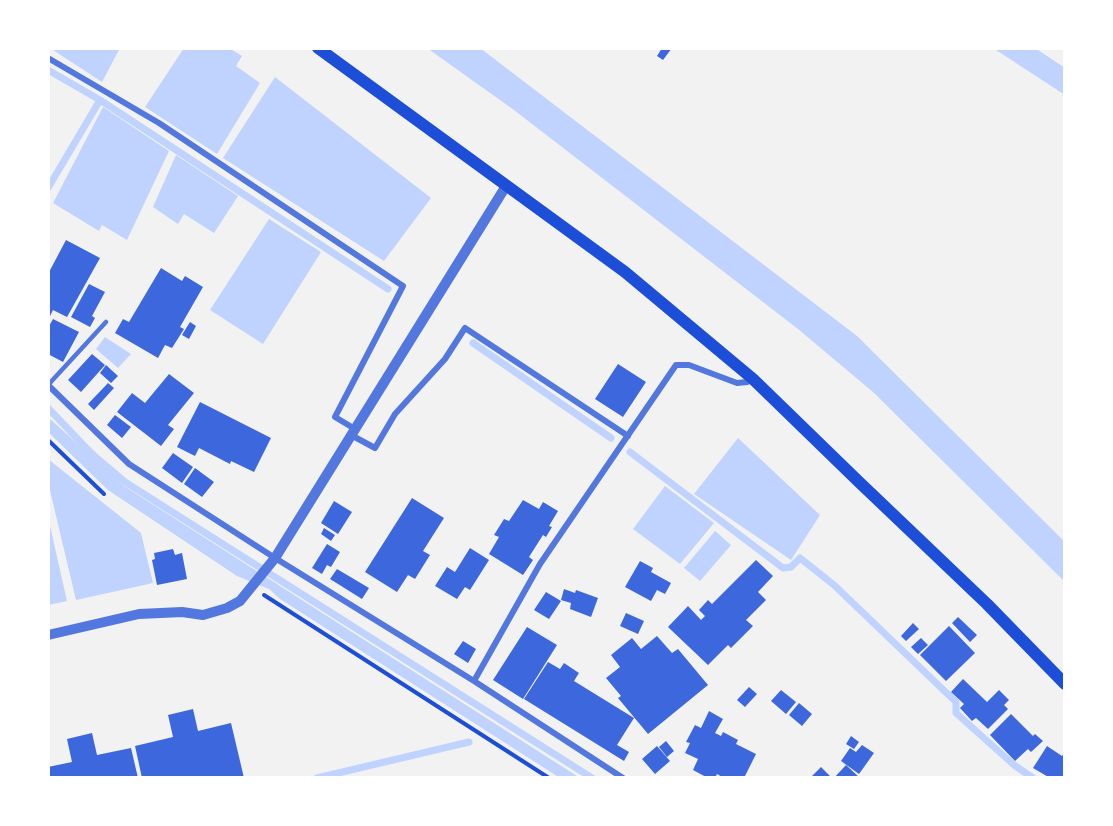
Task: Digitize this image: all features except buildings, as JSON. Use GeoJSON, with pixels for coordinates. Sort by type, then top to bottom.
{"type":"FeatureCollection","features":[{"type":"Feature","properties":{"kind":"main road"},"geometry":{"type":"LineString","coordinates":[[318,48],[625,272],[753,379],[987,603],[1065,684]]}},
{"type":"Feature","properties":{"kind":"street"},"geometry":{"type":"LineString","coordinates":[[48,58],[159,123],[403,286],[335,417],[375,448],[395,414],[445,359],[465,328],[628,436]]}},
{"type":"Feature","properties":{"kind":"street"},"geometry":{"type":"LineString","coordinates":[[48,634],[139,614],[182,612],[203,615],[227,608],[240,601],[253,588],[272,561],[506,186]]}},
{"type":"Feature","properties":{"kind":"street"},"geometry":{"type":"LineString","coordinates":[[474,681],[540,564],[676,365],[688,365],[737,383],[753,379]]}},
{"type":"Feature","properties":{"kind":"street"},"geometry":{"type":"LineString","coordinates":[[48,385],[129,464],[272,561],[474,681],[623,778]]}},
{"type":"Feature","properties":{"kind":"lane"},"geometry":{"type":"LineString","coordinates":[[48,385],[106,322]]}},
{"type":"Feature","properties":{"kind":"path"},"geometry":{"type":"LineString","coordinates":[[48,440],[104,494]]}},
{"type":"Feature","properties":{"kind":"path"},"geometry":{"type":"LineString","coordinates":[[253,588],[549,778]]}},
{"type":"Feature","properties":{"kind":"water"},"geometry":{"type":"Polygon","coordinates":[[[50,48],[120,48],[102,82],[50,48]]]}},
{"type":"Feature","properties":{"kind":"water"},"geometry":{"type":"Polygon","coordinates":[[[184,48],[229,48],[242,56],[236,66],[260,83],[217,154],[145,107],[184,48]]]}},
{"type":"Feature","properties":{"kind":"water"},"geometry":{"type":"Polygon","coordinates":[[[427,48],[480,48],[857,336],[1065,542],[1065,582],[873,392],[798,329],[514,110],[427,48]]]}},
{"type":"Feature","properties":{"kind":"water"},"geometry":{"type":"Polygon","coordinates":[[[993,48],[1035,48],[1065,68],[1065,95],[993,48]]]}},
{"type":"Feature","properties":{"kind":"water"},"geometry":{"type":"Polygon","coordinates":[[[275,77],[431,198],[384,261],[223,158],[275,77]]]}},
{"type":"Feature","properties":{"kind":"water"},"geometry":{"type":"Polygon","coordinates":[[[103,107],[169,151],[127,240],[102,225],[99,231],[53,203],[103,107]]]}},
{"type":"Feature","properties":{"kind":"water"},"geometry":{"type":"Polygon","coordinates":[[[176,155],[238,196],[214,233],[184,214],[178,224],[153,207],[176,155]]]}},
{"type":"Feature","properties":{"kind":"water"},"geometry":{"type":"Polygon","coordinates":[[[269,219],[321,252],[263,344],[210,310],[269,219]]]}},
{"type":"Feature","properties":{"kind":"water"},"geometry":{"type":"Polygon","coordinates":[[[105,337],[131,354],[118,368],[96,349],[105,337]]]}},
{"type":"Feature","properties":{"kind":"water"},"geometry":{"type":"Polygon","coordinates":[[[48,417],[124,486],[580,778],[560,778],[280,599],[269,589],[237,576],[108,490],[48,432],[48,417]]]}},
{"type":"Feature","properties":{"kind":"water"},"geometry":{"type":"Polygon","coordinates":[[[738,438],[820,515],[791,560],[694,494],[738,438]]]}},
{"type":"Feature","properties":{"kind":"water"},"geometry":{"type":"Polygon","coordinates":[[[48,459],[141,533],[153,583],[76,600],[48,482],[48,459]]]}},
{"type":"Feature","properties":{"kind":"water"},"geometry":{"type":"Polygon","coordinates":[[[665,486],[714,523],[680,564],[633,529],[665,486]]]}},
{"type":"Feature","properties":{"kind":"water"},"geometry":{"type":"Polygon","coordinates":[[[48,517],[67,601],[48,605],[48,517]]]}},
{"type":"Feature","properties":{"kind":"water"},"geometry":{"type":"Polygon","coordinates":[[[715,531],[731,545],[700,581],[684,568],[715,531]]]}},
{"type":"Feature","properties":{"kind":"waterway"},"geometry":{"type":"LineString","coordinates":[[48,70],[100,100],[48,188]]}},
{"type":"Feature","properties":{"kind":"waterway"},"geometry":{"type":"LineString","coordinates":[[100,100],[388,289]]}},
{"type":"Feature","properties":{"kind":"waterway"},"geometry":{"type":"LineString","coordinates":[[473,343],[611,438]]}},
{"type":"Feature","properties":{"kind":"waterway"},"geometry":{"type":"LineString","coordinates":[[48,408],[92,454],[125,482],[592,778]]}},
{"type":"Feature","properties":{"kind":"waterway"},"geometry":{"type":"LineString","coordinates":[[630,452],[783,568],[791,567],[800,558],[834,585],[956,702],[956,713],[1014,765],[1033,778]]}},
{"type":"Feature","properties":{"kind":"waterway"},"geometry":{"type":"LineString","coordinates":[[317,778],[469,742]]}}]}
